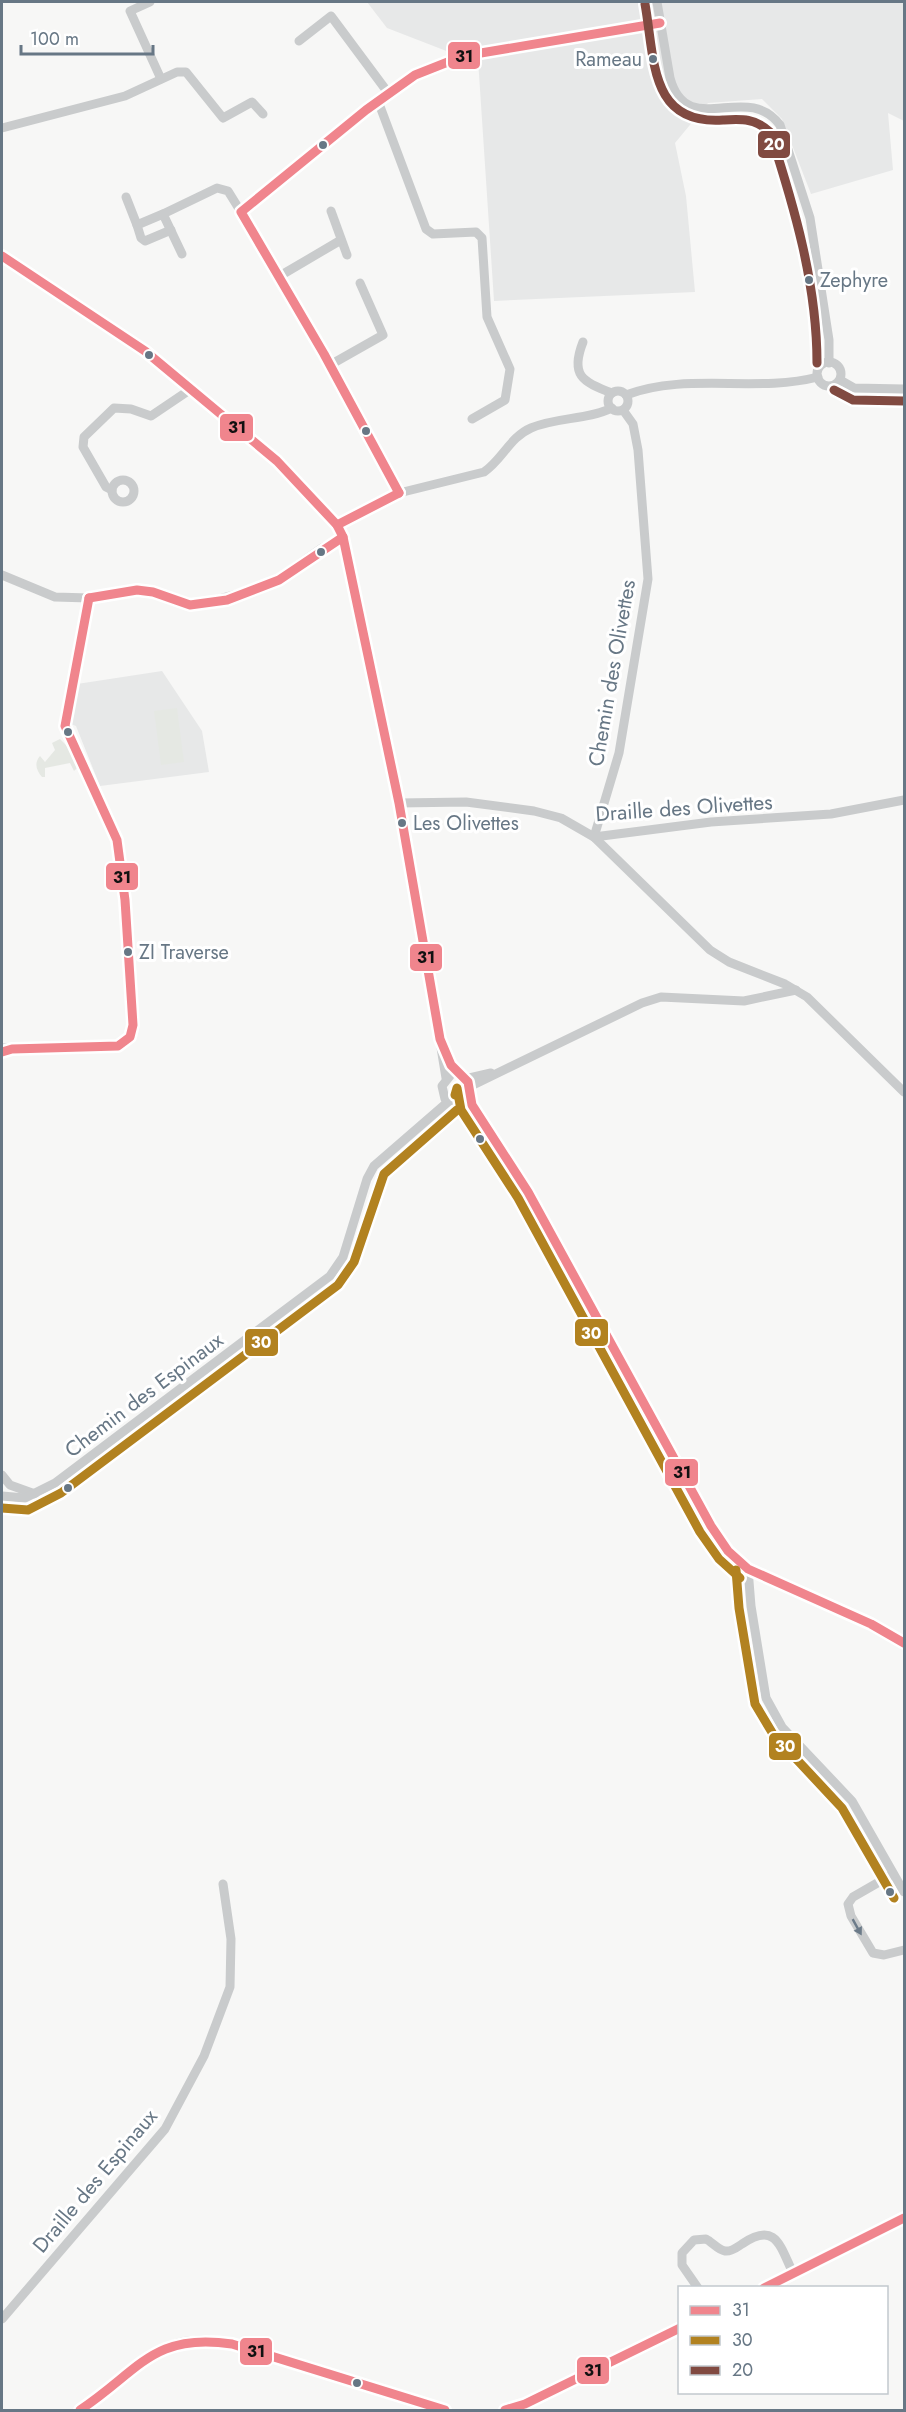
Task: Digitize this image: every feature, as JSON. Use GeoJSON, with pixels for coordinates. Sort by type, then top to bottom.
{"type":"FeatureCollection","features":[{"type":"Feature","properties":{"kind":"street"},"geometry":{"type":"LineString","coordinates":[[150,2],[130,11],[160,79]]}},
{"type":"Feature","properties":{"kind":"street"},"geometry":{"type":"LineString","coordinates":[[657,2],[674,91],[681,99],[702,109],[759,108],[771,113],[780,125],[810,218],[829,340],[829,363]]}},
{"type":"Feature","properties":{"kind":"street"},"geometry":{"type":"LineString","coordinates":[[299,41],[331,16],[389,94]]}},
{"type":"Feature","properties":{"kind":"street"},"geometry":{"type":"LineString","coordinates":[[242,212],[378,101],[415,75],[463,56],[660,23]]}},
{"type":"Feature","properties":{"kind":"street"},"geometry":{"type":"LineString","coordinates":[[2,128],[125,96],[177,72],[186,72],[223,118],[252,102],[263,114]]}},
{"type":"Feature","properties":{"kind":"street"},"geometry":{"type":"LineString","coordinates":[[378,101],[426,229],[433,234],[476,232],[482,238],[487,317],[510,369],[505,400],[472,419]]}},
{"type":"Feature","properties":{"kind":"street"},"geometry":{"type":"LineString","coordinates":[[137,225],[217,188],[228,191],[330,365],[399,493]]}},
{"type":"Feature","properties":{"kind":"street"},"geometry":{"type":"LineString","coordinates":[[126,197],[141,238],[145,241],[171,230]]}},
{"type":"Feature","properties":{"kind":"street"},"geometry":{"type":"LineString","coordinates":[[331,211],[347,255]]}},
{"type":"Feature","properties":{"kind":"street"},"geometry":{"type":"LineString","coordinates":[[164,214],[182,254]]}},
{"type":"Feature","properties":{"kind":"street"},"geometry":{"type":"LineString","coordinates":[[278,277],[341,240]]}},
{"type":"Feature","properties":{"kind":"street"},"geometry":{"type":"LineString","coordinates":[[2,256],[145,351],[277,461],[337,525],[343,537],[399,803],[440,1039],[446,1078],[441,1086],[446,1098],[459,1102],[490,1136],[528,1192],[711,1526],[728,1551],[748,1569],[772,1582],[871,1624],[904,1643]]}},
{"type":"Feature","properties":{"kind":"street"},"geometry":{"type":"LineString","coordinates":[[330,365],[383,335],[360,283]]}},
{"type":"Feature","properties":{"kind":"street"},"geometry":{"type":"LineString","coordinates":[[583,342],[578,356],[577,370],[580,376],[594,387],[612,393],[618,391],[626,395],[657,386],[772,383],[818,377]]}},
{"type":"Feature","properties":{"kind":"street"},"geometry":{"type":"LineString","coordinates":[[829,363],[819,369],[818,377],[826,386],[834,385],[840,380]]}},
{"type":"Feature","properties":{"kind":"street"},"geometry":{"type":"LineString","coordinates":[[829,363],[839,368],[840,380]]}},
{"type":"Feature","properties":{"kind":"street"},"geometry":{"type":"LineString","coordinates":[[840,380],[854,388],[904,389]]}},
{"type":"Feature","properties":{"kind":"street"},"geometry":{"type":"LineString","coordinates":[[112,490],[106,487],[83,447],[84,437],[114,408],[131,409],[152,416],[191,389]]}},
{"type":"Feature","properties":{"kind":"street"},"geometry":{"type":"LineString","coordinates":[[612,393],[608,399],[612,408]]}},
{"type":"Feature","properties":{"kind":"street"},"geometry":{"type":"LineString","coordinates":[[337,525],[399,493],[484,472],[495,465],[511,443],[528,429],[551,421],[612,408],[623,410],[628,403],[626,395]]}},
{"type":"Feature","properties":{"kind":"street","name":"Chemin des Olivettes"},"geometry":{"type":"LineString","coordinates":[[594,837],[620,753],[648,579],[638,450],[633,424],[623,410]]}},
{"type":"Feature","properties":{"kind":"street"},"geometry":{"type":"LineString","coordinates":[[2,575],[55,597],[89,598],[136,590],[154,592],[187,605],[213,603],[269,585],[322,548],[343,537]]}},
{"type":"Feature","properties":{"kind":"street"},"geometry":{"type":"LineString","coordinates":[[5,1050],[118,1046],[130,1037],[133,1025],[125,900],[117,840],[65,726],[89,598]]}},
{"type":"Feature","properties":{"kind":"street","name":"Draille des Olivettes"},"geometry":{"type":"LineString","coordinates":[[399,803],[466,802],[534,811],[561,818],[594,837],[711,822],[831,814],[904,800]]}},
{"type":"Feature","properties":{"kind":"street"},"geometry":{"type":"LineString","coordinates":[[594,837],[710,950],[729,962],[796,990],[807,997],[904,1092]]}},
{"type":"Feature","properties":{"kind":"street"},"geometry":{"type":"LineString","coordinates":[[446,1078],[465,1084],[494,1073],[642,1003],[661,997],[744,1000],[796,990]]}},
{"type":"Feature","properties":{"kind":"street"},"geometry":{"type":"LineString","coordinates":[[440,1039],[490,1136]]}},
{"type":"Feature","properties":{"kind":"street"},"geometry":{"type":"LineString","coordinates":[[459,1102],[465,1084]]}},
{"type":"Feature","properties":{"kind":"street","name":"Chemin des Espinaux"},"geometry":{"type":"LineString","coordinates":[[2,1496],[25,1498],[63,1478],[330,1276],[344,1257],[367,1179],[374,1166],[419,1128],[446,1098]]}},
{"type":"Feature","properties":{"kind":"street"},"geometry":{"type":"LineString","coordinates":[[2,1475],[10,1485],[35,1494]]}},
{"type":"Feature","properties":{"kind":"street"},"geometry":{"type":"LineString","coordinates":[[748,1569],[751,1606],[766,1698],[782,1727],[852,1801],[904,1892]]}},
{"type":"Feature","properties":{"kind":"street"},"geometry":{"type":"LineString","coordinates":[[893,1874],[853,1897],[848,1904],[851,1916],[873,1953],[884,1955],[904,1950]]}},
{"type":"Feature","properties":{"kind":"street","name":"Draille des Espinaux"},"geometry":{"type":"LineString","coordinates":[[2,2319],[165,2129],[204,2056],[230,1987],[231,1939],[222,1884]]}},
{"type":"Feature","properties":{"kind":"street"},"geometry":{"type":"LineString","coordinates":[[767,2286],[904,2218]]}},
{"type":"Feature","properties":{"kind":"street"},"geometry":{"type":"LineString","coordinates":[[697,2286],[682,2265],[682,2253],[694,2240],[706,2239],[724,2252],[732,2251],[756,2234],[772,2236],[778,2241],[793,2273]]}},
{"type":"Feature","properties":{"kind":"street"},"geometry":{"type":"LineString","coordinates":[[505,2410],[525,2404],[678,2329]]}},
{"type":"Feature","properties":{"kind":"street"},"geometry":{"type":"LineString","coordinates":[[80,2410],[151,2356],[178,2341],[206,2338],[445,2410]]}},
{"type":"Feature","properties":{"kind":"shaded area"},"geometry":{"type":"Polygon","coordinates":[[[367,2],[904,2],[904,121],[888,113],[893,170],[811,194],[782,119],[762,99],[708,103],[675,143],[686,196],[695,292],[494,301],[478,59],[449,52],[387,28],[367,2]]]}},
{"type":"Feature","properties":{"kind":"shaded area"},"geometry":{"type":"Polygon","coordinates":[[[162,671],[202,731],[209,772],[100,786],[76,726],[71,724],[72,717],[69,716],[77,684],[162,671]]]}},
{"type":"Feature","properties":{"kind":"shaded area"},"geometry":{"type":"Polygon","coordinates":[[[177,708],[184,762],[161,765],[154,711],[177,708]]]}},
{"type":"Feature","properties":{"kind":"shaded area"},"geometry":{"type":"Polygon","coordinates":[[[60,739],[69,748],[77,768],[74,771],[70,763],[45,768],[45,777],[42,777],[36,766],[37,761],[40,756],[45,762],[55,750],[52,743],[60,739]]]}},
{"type":"Feature","properties":{"kind":"transit line","name":"20"},"geometry":{"type":"LineString","coordinates":[[645,4],[655,66],[668,100],[681,112],[699,119],[748,120],[770,132],[795,217],[808,275],[816,333],[817,363]]}},
{"type":"Feature","properties":{"kind":"transit line","name":"31"},"geometry":{"type":"LineString","coordinates":[[399,493],[324,354],[241,212],[366,110],[415,75],[463,56],[660,23]]}},
{"type":"Feature","properties":{"kind":"transit line","name":"31"},"geometry":{"type":"LineString","coordinates":[[2,256],[145,351],[277,461],[337,525],[343,537],[399,803],[440,1039],[451,1065],[468,1082],[472,1105],[528,1192],[711,1526],[728,1551],[748,1569],[871,1624],[904,1643]]}},
{"type":"Feature","properties":{"kind":"transit line","name":"20"},"geometry":{"type":"LineString","coordinates":[[834,390],[853,400],[904,401]]}},
{"type":"Feature","properties":{"kind":"transit line","name":"31"},"geometry":{"type":"LineString","coordinates":[[337,525],[399,493]]}},
{"type":"Feature","properties":{"kind":"transit line","name":"31"},"geometry":{"type":"LineString","coordinates":[[89,598],[137,590],[153,592],[190,605],[227,600],[279,580],[343,537]]}},
{"type":"Feature","properties":{"kind":"transit line","name":"31"},"geometry":{"type":"LineString","coordinates":[[2,1052],[12,1049],[118,1046],[130,1037],[133,1025],[125,900],[117,840],[65,726],[89,598]]}},
{"type":"Feature","properties":{"kind":"transit line","name":"30"},"geometry":{"type":"LineString","coordinates":[[455,1095],[457,1088],[461,1110],[518,1198],[700,1532],[719,1559],[740,1578]]}},
{"type":"Feature","properties":{"kind":"transit line","name":"30"},"geometry":{"type":"LineString","coordinates":[[2,1508],[28,1510],[61,1493],[338,1285],[354,1262],[384,1174],[457,1110]]}},
{"type":"Feature","properties":{"kind":"transit line","name":"30"},"geometry":{"type":"LineString","coordinates":[[736,1570],[739,1608],[755,1704],[773,1734],[842,1808],[894,1898]]}},
{"type":"Feature","properties":{"kind":"transit line","name":"31"},"geometry":{"type":"LineString","coordinates":[[768,2286],[904,2218]]}},
{"type":"Feature","properties":{"kind":"transit line","name":"31"},"geometry":{"type":"LineString","coordinates":[[505,2410],[525,2404],[678,2329]]}},
{"type":"Feature","properties":{"kind":"transit line","name":"31"},"geometry":{"type":"LineString","coordinates":[[80,2410],[148,2358],[165,2349],[183,2344],[205,2342],[232,2344],[445,2410]]}},
{"type":"Feature","properties":{"kind":"place","name":"Rameau"},"geometry":{"type":"Point","coordinates":[653,59]}},
{"type":"Feature","properties":{"kind":"place","name":"Zephyre"},"geometry":{"type":"Point","coordinates":[809,280]}},
{"type":"Feature","properties":{"kind":"place","name":"Les Olivettes"},"geometry":{"type":"Point","coordinates":[402,823]}},
{"type":"Feature","properties":{"kind":"place","name":"ZI Traverse"},"geometry":{"type":"Point","coordinates":[128,952]}}]}
